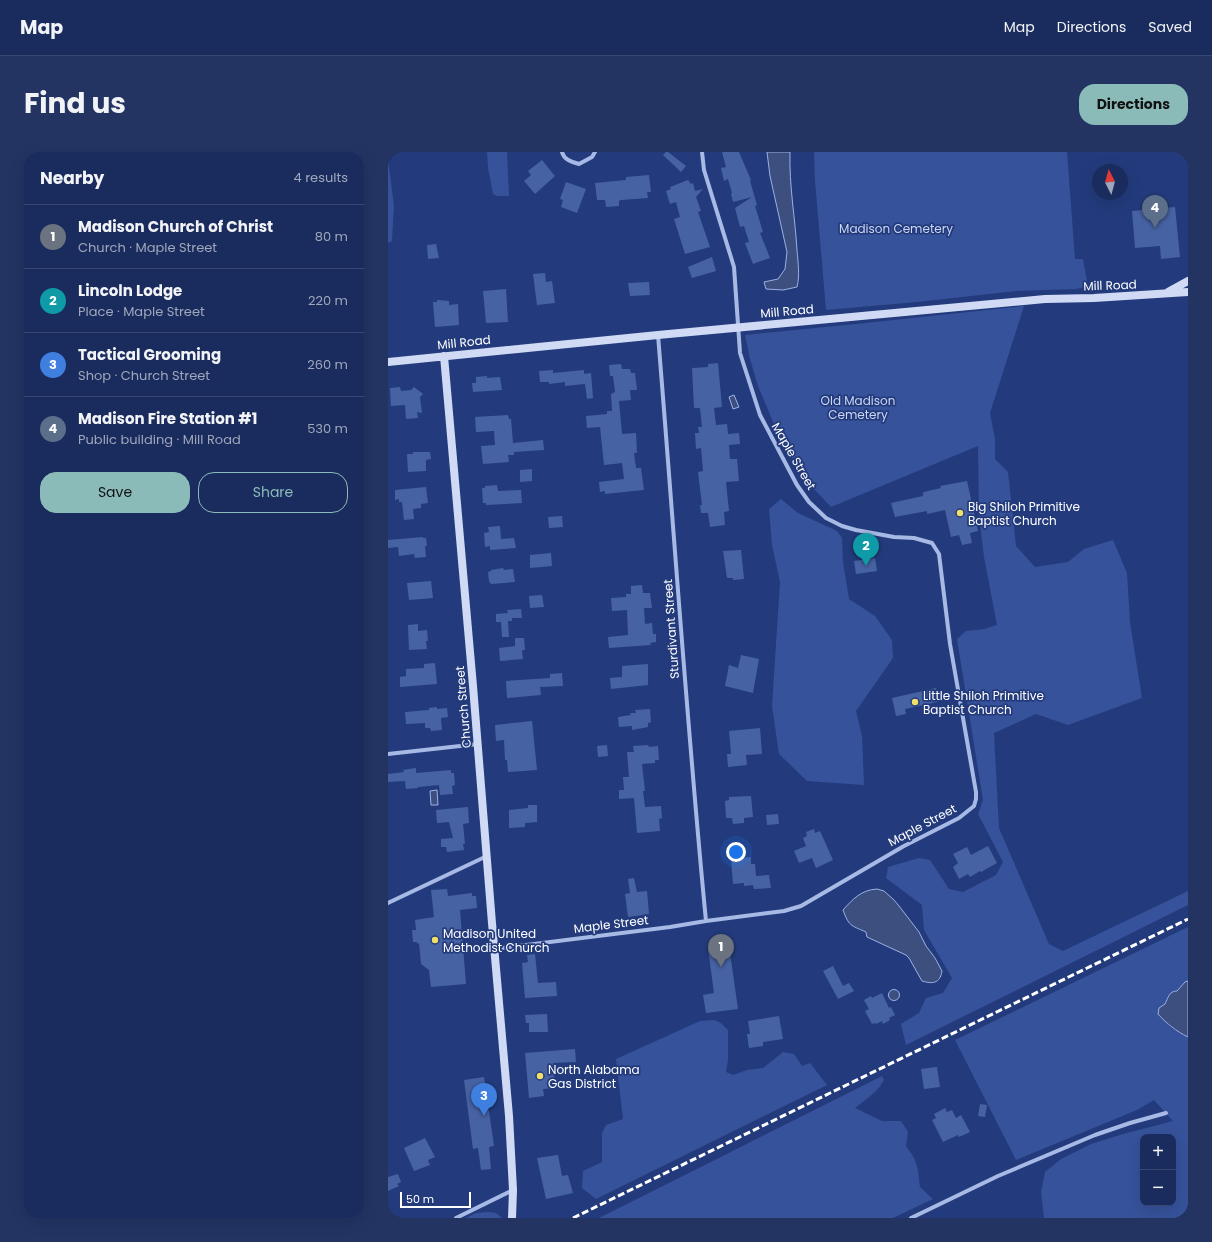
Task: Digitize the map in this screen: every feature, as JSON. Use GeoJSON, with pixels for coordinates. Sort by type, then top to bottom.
{"type":"FeatureCollection","features":[{"type":"Feature","properties":{"kind":"street"},"geometry":{"type":"LineString","coordinates":[[562,152],[562,156],[569,161],[579,164],[592,157],[595,152]]}},
{"type":"Feature","properties":{"kind":"street","name":"Maple Street"},"geometry":{"type":"LineString","coordinates":[[494,948],[670,927],[784,910],[801,906],[904,846],[959,818],[974,806],[976,799],[950,644],[939,554],[932,543],[914,538],[894,537],[842,526],[826,518],[809,502],[796,485],[760,415],[740,353],[737,328],[736,281],[734,267],[704,170],[702,152]]}},
{"type":"Feature","properties":{"kind":"street"},"geometry":{"type":"LineString","coordinates":[[1165,294],[1188,281]]}},
{"type":"Feature","properties":{"kind":"street","name":"Mill Road"},"geometry":{"type":"LineString","coordinates":[[388,361],[1044,299],[1094,298],[1188,292]]}},
{"type":"Feature","properties":{"kind":"street","name":"Sturdivant Street"},"geometry":{"type":"LineString","coordinates":[[658,335],[692,771],[706,921]]}},
{"type":"Feature","properties":{"kind":"street","name":"Church Street"},"geometry":{"type":"LineString","coordinates":[[444,356],[510,1129],[513,1190],[512,1218]]}},
{"type":"Feature","properties":{"kind":"street"},"geometry":{"type":"LineString","coordinates":[[388,754],[478,744]]}},
{"type":"Feature","properties":{"kind":"street"},"geometry":{"type":"LineString","coordinates":[[388,903],[487,856]]}},
{"type":"Feature","properties":{"kind":"street"},"geometry":{"type":"LineString","coordinates":[[911,1218],[998,1176],[1095,1135],[1166,1113]]}},
{"type":"Feature","properties":{"kind":"street"},"geometry":{"type":"LineString","coordinates":[[456,1218],[513,1190]]}},
{"type":"Feature","properties":{"kind":"street"},"geometry":{"type":"LineString","coordinates":[[388,1214],[390,1218]]}},
{"type":"Feature","properties":{"kind":"green space"},"geometry":{"type":"Polygon","coordinates":[[[487,152],[507,152],[509,196],[497,196],[493,194],[488,168],[487,152]]]}},
{"type":"Feature","properties":{"kind":"green space","name":"Madison Cemetery"},"geometry":{"type":"Polygon","coordinates":[[[814,152],[1067,152],[1075,259],[1083,259],[1087,281],[1085,287],[1076,289],[1016,291],[826,310],[814,152]]]}},
{"type":"Feature","properties":{"kind":"green space"},"geometry":{"type":"Polygon","coordinates":[[[388,158],[394,206],[392,241],[388,243],[388,158]]]}},
{"type":"Feature","properties":{"kind":"green space","name":"Old Madison Cemetery"},"geometry":{"type":"Polygon","coordinates":[[[1024,306],[990,413],[995,439],[995,459],[1008,472],[1016,546],[1035,567],[1068,562],[1084,549],[1113,540],[1127,573],[1130,622],[1142,698],[1068,725],[1036,714],[994,733],[999,828],[1049,944],[1063,951],[1188,891],[1188,905],[906,1045],[901,1024],[919,1013],[926,998],[943,993],[952,978],[924,930],[922,905],[886,878],[888,867],[919,858],[930,860],[949,889],[963,892],[996,875],[1003,862],[978,814],[983,800],[957,639],[966,631],[984,629],[997,625],[984,557],[979,516],[978,446],[831,507],[813,488],[781,441],[758,386],[745,335],[1024,306]]]}},
{"type":"Feature","properties":{"kind":"green space"},"geometry":{"type":"Polygon","coordinates":[[[781,499],[798,513],[837,531],[842,538],[843,562],[849,599],[875,616],[892,640],[893,658],[856,711],[862,736],[864,785],[807,781],[779,754],[772,706],[780,582],[772,545],[769,509],[781,499]]]}},
{"type":"Feature","properties":{"kind":"green space"},"geometry":{"type":"Polygon","coordinates":[[[1188,927],[1188,981],[1167,998],[1165,1004],[1165,1022],[1173,1029],[1188,1037],[1188,1218],[1044,1218],[1041,1192],[1045,1172],[1061,1159],[1091,1144],[1173,1121],[1154,1100],[1137,1110],[1016,1160],[955,1040],[1188,927]]]}},
{"type":"Feature","properties":{"kind":"green space"},"geometry":{"type":"Polygon","coordinates":[[[714,1020],[721,1023],[728,1030],[728,1060],[726,1072],[733,1075],[747,1070],[763,1068],[783,1052],[794,1054],[802,1066],[810,1063],[827,1085],[596,1199],[582,1188],[583,1171],[602,1162],[602,1133],[606,1125],[623,1119],[616,1059],[700,1021],[714,1020]]]}},
{"type":"Feature","properties":{"kind":"green space"},"geometry":{"type":"Polygon","coordinates":[[[882,1076],[884,1080],[878,1089],[855,1108],[882,1121],[901,1121],[908,1132],[906,1146],[917,1165],[920,1187],[933,1199],[893,1218],[599,1218],[882,1076]]]}},
{"type":"Feature","properties":{"kind":"green space"},"geometry":{"type":"Polygon","coordinates":[[[476,1213],[496,1213],[502,1218],[466,1218],[476,1213]]]}},
{"type":"Feature","properties":{"kind":"shaded area"},"geometry":{"type":"Polygon","coordinates":[[[767,152],[790,152],[790,177],[798,278],[797,287],[783,290],[766,289],[764,282],[778,279],[785,269],[787,252],[770,176],[767,152]]]}},
{"type":"Feature","properties":{"kind":"shaded area"},"geometry":{"type":"Polygon","coordinates":[[[734,395],[739,407],[733,409],[729,397],[734,395]]]}},
{"type":"Feature","properties":{"kind":"shaded area"},"geometry":{"type":"Polygon","coordinates":[[[437,790],[438,805],[431,805],[430,791],[437,790]]]}},
{"type":"Feature","properties":{"kind":"shaded area"},"geometry":{"type":"Polygon","coordinates":[[[877,889],[884,891],[894,900],[919,932],[942,971],[937,981],[929,983],[922,981],[906,955],[867,937],[866,932],[853,926],[847,919],[843,910],[854,899],[866,891],[877,889]]]}},
{"type":"Feature","properties":{"kind":"shaded area"},"geometry":{"type":"Polygon","coordinates":[[[1188,981],[1188,1037],[1172,1027],[1158,1014],[1159,1008],[1165,1004],[1170,994],[1177,991],[1185,982],[1188,981]]]}},
{"type":"Feature","properties":{"kind":"shaded area"},"geometry":{"type":"Polygon","coordinates":[[[892,990],[896,990],[898,991],[898,999],[892,1000],[889,997],[889,993],[892,990]]]}},
{"type":"Feature","properties":{"kind":"building"},"geometry":{"type":"Polygon","coordinates":[[[666,152],[686,166],[681,172],[663,155],[666,152]]]}},
{"type":"Feature","properties":{"kind":"building"},"geometry":{"type":"Polygon","coordinates":[[[722,152],[739,152],[751,180],[750,181],[757,205],[755,206],[763,232],[760,233],[770,258],[753,264],[745,243],[749,242],[744,226],[740,227],[735,208],[752,197],[733,202],[728,179],[724,181],[721,168],[726,167],[722,152]]]}},
{"type":"Feature","properties":{"kind":"building"},"geometry":{"type":"Polygon","coordinates":[[[542,160],[555,176],[535,194],[524,181],[531,175],[528,171],[542,160]]]}},
{"type":"Feature","properties":{"kind":"building"},"geometry":{"type":"Polygon","coordinates":[[[649,175],[651,192],[647,192],[648,198],[621,200],[619,201],[619,206],[606,207],[605,200],[597,200],[595,183],[626,180],[626,177],[649,175]]]}},
{"type":"Feature","properties":{"kind":"building"},"geometry":{"type":"Polygon","coordinates":[[[688,180],[691,184],[693,183],[695,191],[703,189],[696,197],[701,211],[698,212],[710,247],[685,254],[674,219],[680,217],[676,202],[670,204],[666,191],[671,189],[670,187],[688,180]]]}},
{"type":"Feature","properties":{"kind":"building"},"geometry":{"type":"Polygon","coordinates":[[[566,182],[586,189],[577,213],[561,207],[563,200],[560,199],[566,182]]]}},
{"type":"Feature","properties":{"kind":"building"},"geometry":{"type":"Polygon","coordinates":[[[1175,207],[1180,257],[1161,259],[1160,246],[1135,248],[1132,211],[1175,207]]]}},
{"type":"Feature","properties":{"kind":"building"},"geometry":{"type":"Polygon","coordinates":[[[436,244],[439,258],[428,259],[427,245],[436,244]]]}},
{"type":"Feature","properties":{"kind":"building"},"geometry":{"type":"Polygon","coordinates":[[[712,257],[716,271],[692,278],[688,267],[712,257]]]}},
{"type":"Feature","properties":{"kind":"building"},"geometry":{"type":"Polygon","coordinates":[[[545,273],[546,282],[552,281],[555,303],[537,305],[533,274],[545,273]]]}},
{"type":"Feature","properties":{"kind":"building"},"geometry":{"type":"Polygon","coordinates":[[[649,282],[650,295],[630,296],[628,283],[649,282]]]}},
{"type":"Feature","properties":{"kind":"building"},"geometry":{"type":"Polygon","coordinates":[[[506,289],[508,322],[486,323],[483,291],[506,289]]]}},
{"type":"Feature","properties":{"kind":"building"},"geometry":{"type":"Polygon","coordinates":[[[437,300],[449,301],[449,305],[458,304],[459,325],[435,327],[433,302],[437,302],[437,300]]]}},
{"type":"Feature","properties":{"kind":"building"},"geometry":{"type":"Polygon","coordinates":[[[718,363],[722,407],[714,408],[716,425],[727,424],[728,434],[739,433],[740,444],[729,445],[730,459],[737,459],[739,481],[726,482],[729,511],[724,512],[725,525],[710,527],[708,513],[701,513],[700,505],[702,505],[698,472],[703,471],[701,448],[696,449],[695,433],[699,433],[698,427],[702,427],[700,408],[694,408],[692,368],[708,367],[708,364],[718,363]]]}},
{"type":"Feature","properties":{"kind":"building"},"geometry":{"type":"Polygon","coordinates":[[[621,364],[622,369],[630,369],[631,373],[635,373],[637,390],[630,390],[631,400],[619,401],[622,434],[636,433],[637,453],[634,453],[636,468],[641,468],[644,490],[605,494],[605,491],[600,492],[599,482],[624,479],[622,463],[604,465],[600,427],[587,428],[586,416],[607,414],[607,411],[612,411],[611,394],[615,392],[613,376],[610,376],[609,365],[621,364]]]}},
{"type":"Feature","properties":{"kind":"building"},"geometry":{"type":"Polygon","coordinates":[[[553,370],[553,373],[584,370],[584,374],[591,373],[593,398],[587,399],[585,384],[565,386],[565,382],[549,384],[549,382],[540,382],[539,371],[553,370]]]}},
{"type":"Feature","properties":{"kind":"building"},"geometry":{"type":"Polygon","coordinates":[[[487,376],[487,378],[500,377],[502,390],[473,392],[472,383],[476,383],[476,377],[487,376]]]}},
{"type":"Feature","properties":{"kind":"building"},"geometry":{"type":"Polygon","coordinates":[[[400,387],[401,391],[411,390],[414,387],[423,394],[420,397],[422,413],[417,412],[418,418],[406,419],[405,405],[391,406],[390,388],[400,387]]]}},
{"type":"Feature","properties":{"kind":"building"},"geometry":{"type":"Polygon","coordinates":[[[508,415],[509,419],[511,419],[513,443],[543,440],[544,450],[514,452],[514,455],[508,455],[509,462],[483,464],[481,446],[495,445],[494,431],[476,432],[475,417],[508,415]]]}},
{"type":"Feature","properties":{"kind":"building"},"geometry":{"type":"Polygon","coordinates":[[[413,452],[430,452],[431,459],[426,460],[426,471],[408,472],[407,454],[413,454],[413,452]]]}},
{"type":"Feature","properties":{"kind":"building"},"geometry":{"type":"Polygon","coordinates":[[[532,469],[532,481],[520,482],[520,470],[532,469]]]}},
{"type":"Feature","properties":{"kind":"building","name":"Big Shiloh Primitive Baptist Church"},"geometry":{"type":"Polygon","coordinates":[[[967,481],[978,531],[970,533],[972,543],[962,545],[959,535],[951,537],[945,510],[927,514],[927,511],[895,517],[891,503],[923,496],[924,492],[941,488],[940,486],[967,481]]]}},
{"type":"Feature","properties":{"kind":"building"},"geometry":{"type":"Polygon","coordinates":[[[497,485],[498,491],[521,490],[522,503],[486,505],[486,503],[483,503],[482,488],[485,488],[485,486],[497,485]]]}},
{"type":"Feature","properties":{"kind":"building"},"geometry":{"type":"Polygon","coordinates":[[[426,487],[428,503],[421,504],[421,508],[413,509],[414,519],[404,520],[402,502],[399,502],[399,499],[395,500],[395,490],[426,487]]]}},
{"type":"Feature","properties":{"kind":"building"},"geometry":{"type":"Polygon","coordinates":[[[562,516],[563,527],[549,528],[548,517],[562,516]]]}},
{"type":"Feature","properties":{"kind":"building"},"geometry":{"type":"Polygon","coordinates":[[[500,526],[501,539],[514,538],[516,548],[490,550],[490,546],[485,547],[484,533],[489,532],[488,527],[500,526]]]}},
{"type":"Feature","properties":{"kind":"building"},"geometry":{"type":"Polygon","coordinates":[[[426,538],[426,557],[415,558],[414,554],[399,556],[398,547],[388,548],[388,540],[426,538]]]}},
{"type":"Feature","properties":{"kind":"building"},"geometry":{"type":"Polygon","coordinates":[[[741,550],[744,579],[733,580],[733,578],[727,578],[723,551],[741,550]]]}},
{"type":"Feature","properties":{"kind":"building"},"geometry":{"type":"Polygon","coordinates":[[[551,553],[552,566],[530,568],[530,555],[551,553]]]}},
{"type":"Feature","properties":{"kind":"building"},"geometry":{"type":"Polygon","coordinates":[[[875,558],[877,571],[856,574],[854,561],[875,558]]]}},
{"type":"Feature","properties":{"kind":"building"},"geometry":{"type":"Polygon","coordinates":[[[503,568],[504,570],[513,569],[515,582],[491,584],[489,581],[488,572],[503,568]]]}},
{"type":"Feature","properties":{"kind":"building"},"geometry":{"type":"Polygon","coordinates":[[[431,581],[433,598],[409,600],[407,583],[431,581]]]}},
{"type":"Feature","properties":{"kind":"building"},"geometry":{"type":"Polygon","coordinates":[[[642,585],[643,593],[650,593],[652,608],[644,608],[645,624],[652,623],[653,634],[656,634],[656,642],[650,643],[651,645],[609,648],[608,637],[628,635],[627,610],[612,611],[611,598],[626,597],[626,594],[631,594],[631,586],[642,585]]]}},
{"type":"Feature","properties":{"kind":"building"},"geometry":{"type":"Polygon","coordinates":[[[542,595],[544,607],[530,608],[529,596],[542,595]]]}},
{"type":"Feature","properties":{"kind":"building"},"geometry":{"type":"Polygon","coordinates":[[[521,609],[522,618],[512,618],[512,621],[508,621],[509,637],[502,637],[501,622],[496,622],[496,614],[508,613],[507,610],[521,609]]]}},
{"type":"Feature","properties":{"kind":"building"},"geometry":{"type":"Polygon","coordinates":[[[418,624],[418,631],[427,630],[427,649],[409,650],[408,625],[418,624]]]}},
{"type":"Feature","properties":{"kind":"building"},"geometry":{"type":"Polygon","coordinates":[[[515,638],[524,638],[525,650],[522,650],[523,659],[500,661],[499,648],[515,646],[515,638]]]}},
{"type":"Feature","properties":{"kind":"building"},"geometry":{"type":"Polygon","coordinates":[[[741,655],[759,659],[753,693],[725,686],[729,665],[738,668],[741,655]]]}},
{"type":"Feature","properties":{"kind":"building"},"geometry":{"type":"Polygon","coordinates":[[[435,663],[437,684],[400,687],[400,677],[406,676],[406,669],[424,668],[424,664],[435,663]]]}},
{"type":"Feature","properties":{"kind":"building"},"geometry":{"type":"Polygon","coordinates":[[[648,664],[648,685],[611,689],[610,678],[622,677],[622,666],[648,664]]]}},
{"type":"Feature","properties":{"kind":"building"},"geometry":{"type":"Polygon","coordinates":[[[562,673],[563,686],[540,687],[541,695],[507,698],[506,681],[550,678],[550,674],[562,673]]]}},
{"type":"Feature","properties":{"kind":"building","name":"Little Shiloh Primitive Baptist Church"},"geometry":{"type":"Polygon","coordinates":[[[936,688],[939,701],[905,709],[906,714],[896,716],[892,698],[936,688]]]}},
{"type":"Feature","properties":{"kind":"building"},"geometry":{"type":"Polygon","coordinates":[[[437,707],[437,709],[447,708],[448,717],[441,718],[442,730],[431,731],[430,728],[425,728],[425,723],[406,724],[405,712],[429,710],[429,708],[437,707]]]}},
{"type":"Feature","properties":{"kind":"building"},"geometry":{"type":"Polygon","coordinates":[[[650,709],[651,722],[648,723],[648,727],[632,730],[632,726],[619,727],[618,717],[631,715],[630,713],[636,713],[635,710],[650,709]]]}},
{"type":"Feature","properties":{"kind":"building"},"geometry":{"type":"Polygon","coordinates":[[[532,721],[537,770],[508,772],[507,760],[505,760],[504,740],[496,741],[495,725],[532,721]]]}},
{"type":"Feature","properties":{"kind":"building"},"geometry":{"type":"Polygon","coordinates":[[[760,728],[762,754],[746,755],[747,765],[728,767],[727,754],[731,754],[729,731],[760,728]]]}},
{"type":"Feature","properties":{"kind":"building"},"geometry":{"type":"Polygon","coordinates":[[[607,745],[608,756],[598,757],[597,746],[607,745]]]}},
{"type":"Feature","properties":{"kind":"building"},"geometry":{"type":"Polygon","coordinates":[[[648,745],[649,747],[658,746],[659,760],[655,760],[655,763],[642,764],[645,807],[661,806],[662,818],[659,819],[660,831],[637,833],[634,798],[619,799],[619,790],[624,790],[623,777],[629,777],[627,752],[634,752],[633,746],[648,745]]]}},
{"type":"Feature","properties":{"kind":"building"},"geometry":{"type":"Polygon","coordinates":[[[416,768],[416,773],[451,770],[451,773],[454,773],[455,785],[452,786],[453,794],[440,795],[439,785],[406,789],[405,781],[388,782],[388,774],[404,772],[403,770],[416,768]]]}},
{"type":"Feature","properties":{"kind":"building"},"geometry":{"type":"Polygon","coordinates":[[[751,796],[753,817],[744,818],[744,823],[733,824],[732,818],[726,818],[725,801],[729,800],[729,797],[751,796]]]}},
{"type":"Feature","properties":{"kind":"building"},"geometry":{"type":"Polygon","coordinates":[[[528,805],[537,805],[537,822],[525,823],[525,827],[509,828],[509,810],[528,808],[528,805]]]}},
{"type":"Feature","properties":{"kind":"building"},"geometry":{"type":"Polygon","coordinates":[[[468,807],[469,823],[463,824],[465,844],[463,844],[464,850],[447,852],[446,847],[441,847],[441,839],[453,838],[449,822],[437,823],[436,810],[468,807]]]}},
{"type":"Feature","properties":{"kind":"building"},"geometry":{"type":"Polygon","coordinates":[[[778,814],[779,824],[767,825],[766,815],[778,814]]]}},
{"type":"Feature","properties":{"kind":"building"},"geometry":{"type":"Polygon","coordinates":[[[814,829],[815,833],[820,831],[833,860],[816,868],[812,858],[799,863],[794,851],[806,846],[803,838],[807,836],[806,832],[814,829]]]}},
{"type":"Feature","properties":{"kind":"building"},"geometry":{"type":"Polygon","coordinates":[[[988,846],[997,863],[970,877],[968,874],[959,879],[953,867],[958,863],[953,854],[967,847],[971,855],[988,846]]]}},
{"type":"Feature","properties":{"kind":"building"},"geometry":{"type":"Polygon","coordinates":[[[751,857],[751,864],[755,864],[756,876],[769,875],[771,888],[754,889],[753,885],[744,886],[744,883],[733,884],[731,859],[751,857]]]}},
{"type":"Feature","properties":{"kind":"building"},"geometry":{"type":"Polygon","coordinates":[[[634,878],[637,892],[647,891],[649,914],[628,917],[625,894],[630,893],[628,879],[634,878]]]}},
{"type":"Feature","properties":{"kind":"building","name":"Madison United Methodist Church"},"geometry":{"type":"Polygon","coordinates":[[[447,889],[448,896],[472,893],[472,896],[476,896],[477,908],[460,910],[466,984],[431,987],[429,970],[421,964],[419,943],[417,944],[417,942],[413,942],[412,930],[416,930],[415,920],[434,917],[431,890],[447,889]]]}},
{"type":"Feature","properties":{"kind":"building"},"geometry":{"type":"Polygon","coordinates":[[[729,946],[738,1009],[706,1013],[703,995],[714,993],[708,949],[729,946]]]}},
{"type":"Feature","properties":{"kind":"building"},"geometry":{"type":"Polygon","coordinates":[[[535,954],[538,983],[556,982],[557,996],[525,998],[522,963],[528,962],[527,955],[535,954]]]}},
{"type":"Feature","properties":{"kind":"building"},"geometry":{"type":"Polygon","coordinates":[[[833,966],[843,986],[849,983],[854,991],[838,999],[823,971],[833,966]]]}},
{"type":"Feature","properties":{"kind":"building"},"geometry":{"type":"Polygon","coordinates":[[[882,993],[889,1008],[891,1007],[895,1015],[883,1024],[882,1021],[872,1024],[865,1011],[869,1009],[864,1000],[882,993]]]}},
{"type":"Feature","properties":{"kind":"building"},"geometry":{"type":"Polygon","coordinates":[[[547,1014],[548,1032],[529,1032],[529,1023],[526,1023],[525,1015],[547,1014]]]}},
{"type":"Feature","properties":{"kind":"building"},"geometry":{"type":"Polygon","coordinates":[[[779,1016],[783,1039],[763,1042],[763,1046],[749,1048],[747,1034],[750,1034],[748,1021],[779,1016]]]}},
{"type":"Feature","properties":{"kind":"building","name":"North Alabama Gas District"},"geometry":{"type":"Polygon","coordinates":[[[575,1049],[576,1062],[553,1063],[555,1088],[543,1089],[544,1096],[529,1098],[525,1053],[575,1049]]]}},
{"type":"Feature","properties":{"kind":"building"},"geometry":{"type":"Polygon","coordinates":[[[937,1067],[940,1087],[924,1089],[921,1069],[937,1067]]]}},
{"type":"Feature","properties":{"kind":"building"},"geometry":{"type":"Polygon","coordinates":[[[484,1077],[494,1146],[489,1147],[491,1169],[481,1170],[478,1148],[473,1149],[464,1080],[484,1077]]]}},
{"type":"Feature","properties":{"kind":"building"},"geometry":{"type":"Polygon","coordinates":[[[980,1104],[987,1105],[985,1117],[978,1116],[980,1104]]]}},
{"type":"Feature","properties":{"kind":"building"},"geometry":{"type":"Polygon","coordinates":[[[945,1108],[947,1112],[952,1110],[956,1118],[961,1115],[970,1132],[959,1137],[958,1135],[943,1142],[932,1120],[936,1118],[934,1114],[945,1108]]]}},
{"type":"Feature","properties":{"kind":"building"},"geometry":{"type":"Polygon","coordinates":[[[425,1138],[435,1157],[428,1160],[430,1165],[414,1171],[404,1148],[425,1138]]]}},
{"type":"Feature","properties":{"kind":"building"},"geometry":{"type":"Polygon","coordinates":[[[558,1155],[562,1176],[568,1175],[573,1193],[546,1199],[537,1158],[558,1155]]]}},
{"type":"Feature","properties":{"kind":"building"},"geometry":{"type":"Polygon","coordinates":[[[398,1174],[401,1182],[397,1184],[399,1186],[388,1191],[388,1177],[398,1174]]]}},
{"type":"Feature","properties":{"kind":"railway"},"geometry":{"type":"LineString","coordinates":[[573,1218],[1188,919]]}},
{"type":"Feature","properties":{"kind":"place","name":"Madison Fire Station #1"},"geometry":{"type":"Point","coordinates":[1155,228]}},
{"type":"Feature","properties":{"kind":"place","name":"Big Shiloh Primitive Baptist Church"},"geometry":{"type":"Point","coordinates":[960,513]}},
{"type":"Feature","properties":{"kind":"place","name":"Lincoln Lodge"},"geometry":{"type":"Point","coordinates":[866,566]}},
{"type":"Feature","properties":{"kind":"place","name":"Little Shiloh Primitive Baptist Church"},"geometry":{"type":"Point","coordinates":[915,702]}},
{"type":"Feature","properties":{"kind":"place","name":"Madison United Methodist Church"},"geometry":{"type":"Point","coordinates":[435,940]}},
{"type":"Feature","properties":{"kind":"place","name":"Madison Church of Christ"},"geometry":{"type":"Point","coordinates":[721,967]}},
{"type":"Feature","properties":{"kind":"place","name":"North Alabama Gas District"},"geometry":{"type":"Point","coordinates":[540,1076]}},
{"type":"Feature","properties":{"kind":"place","name":"Tactical Grooming"},"geometry":{"type":"Point","coordinates":[484,1116]}}]}
